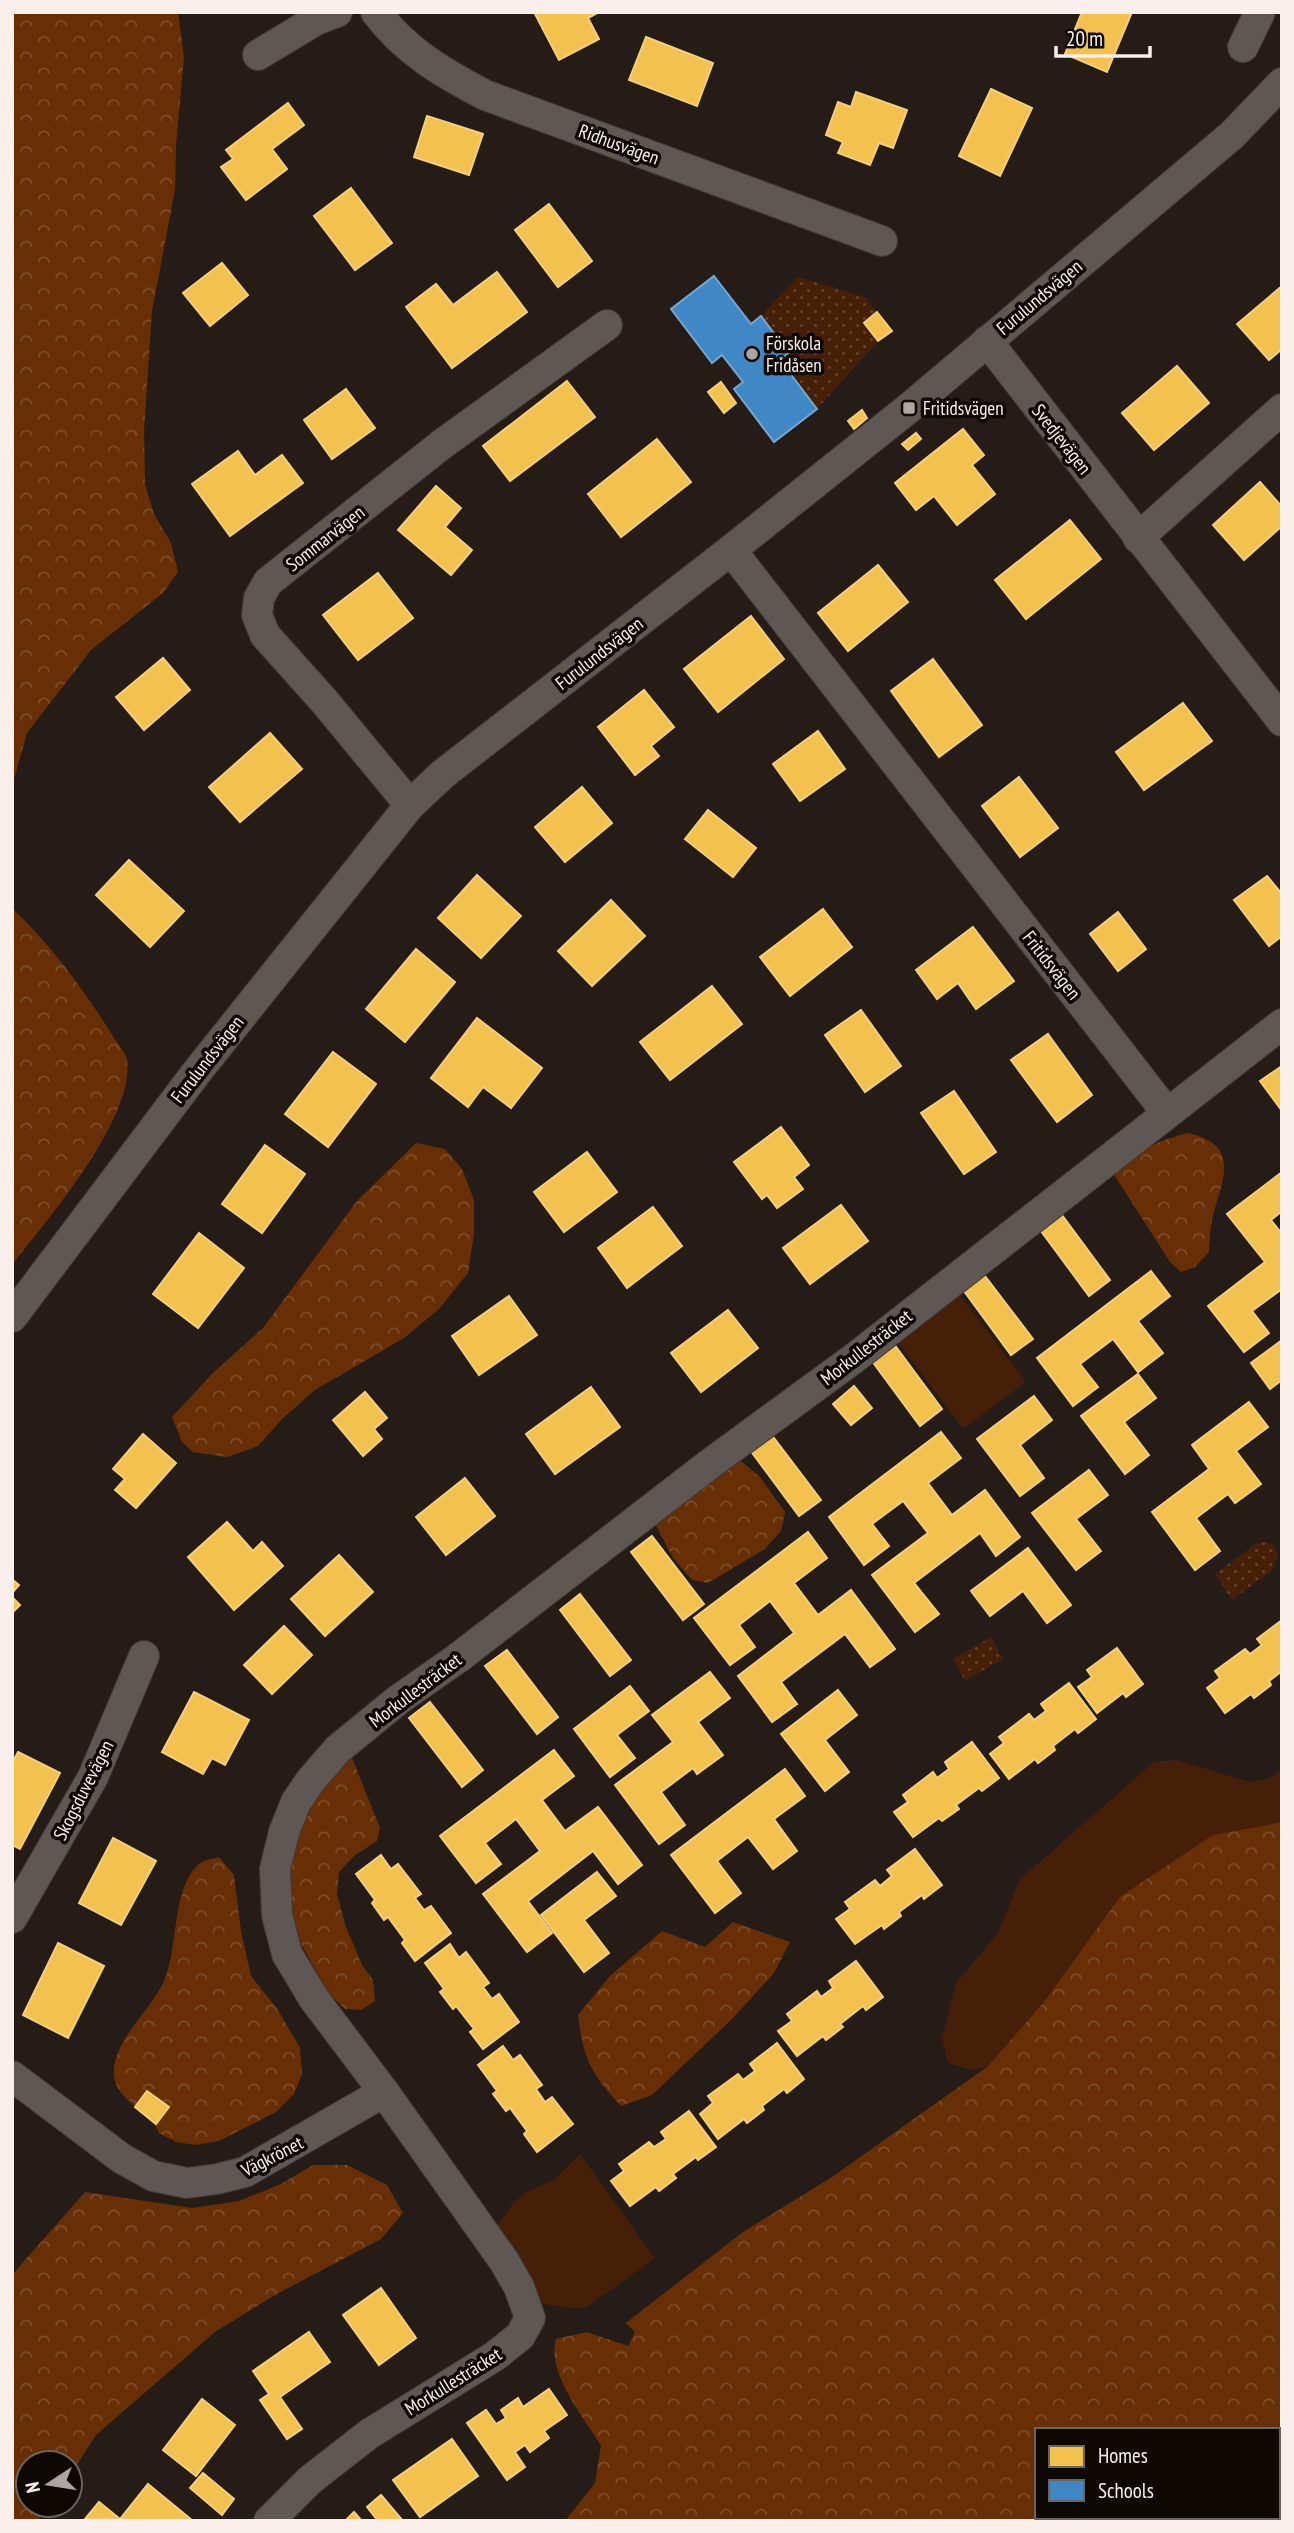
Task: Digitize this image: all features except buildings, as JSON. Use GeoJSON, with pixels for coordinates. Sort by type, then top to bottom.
{"type":"FeatureCollection","features":[{"type":"Feature","properties":{"kind":"street"},"geometry":{"type":"LineString","coordinates":[[258,55],[316,20],[337,12]]}},
{"type":"Feature","properties":{"kind":"street","name":"Ridhusvägen"},"geometry":{"type":"LineString","coordinates":[[376,12],[390,31],[412,52],[485,95],[882,241]]}},
{"type":"Feature","properties":{"kind":"street"},"geometry":{"type":"LineString","coordinates":[[1243,47],[1260,12]]}},
{"type":"Feature","properties":{"kind":"street","name":"Furulundsvägen"},"geometry":{"type":"LineString","coordinates":[[12,1317],[204,1063],[410,805],[443,774],[732,550],[909,408],[1232,135],[1282,83]]}},
{"type":"Feature","properties":{"kind":"street","name":"Sommarvägen"},"geometry":{"type":"LineString","coordinates":[[410,805],[325,702],[265,635],[257,615],[260,598],[268,582],[441,445],[607,325]]}},
{"type":"Feature","properties":{"kind":"street","name":"Svedjevägen"},"geometry":{"type":"LineString","coordinates":[[987,341],[1282,721]]}},
{"type":"Feature","properties":{"kind":"street"},"geometry":{"type":"LineString","coordinates":[[1138,538],[1282,409]]}},
{"type":"Feature","properties":{"kind":"street","name":"Fritidsvägen"},"geometry":{"type":"LineString","coordinates":[[732,550],[1167,1113]]}},
{"type":"Feature","properties":{"kind":"street","name":"Morkullesträcket"},"geometry":{"type":"LineString","coordinates":[[269,2521],[310,2480],[369,2434],[495,2356],[520,2336],[530,2318],[519,2287],[504,2261],[314,1999],[287,1954],[277,1915],[275,1869],[284,1832],[296,1802],[338,1749],[398,1700],[458,1658],[711,1463],[853,1359],[1282,1024]]}},
{"type":"Feature","properties":{"kind":"street","name":"Skogsduvevägen"},"geometry":{"type":"LineString","coordinates":[[12,1919],[93,1777],[144,1656]]}},
{"type":"Feature","properties":{"kind":"street","name":"Vägkrönet"},"geometry":{"type":"LineString","coordinates":[[12,2076],[121,2158],[153,2176],[187,2183],[245,2172],[384,2092]]}},
{"type":"Feature","properties":{"kind":"shaded area"},"geometry":{"type":"Polygon","coordinates":[[[798,277],[865,297],[892,331],[878,341],[817,409],[780,360],[789,352],[761,316],[798,277]]]}},
{"type":"Feature","properties":{"kind":"shaded area"},"geometry":{"type":"Polygon","coordinates":[[[951,1283],[1026,1382],[963,1429],[889,1330],[951,1283]]]}},
{"type":"Feature","properties":{"kind":"shaded area"},"geometry":{"type":"Polygon","coordinates":[[[1266,1542],[1273,1545],[1278,1554],[1273,1570],[1232,1600],[1215,1574],[1257,1543],[1266,1542]]]}},
{"type":"Feature","properties":{"kind":"shaded area"},"geometry":{"type":"Polygon","coordinates":[[[991,1637],[1003,1659],[965,1681],[953,1659],[991,1637]]]}},
{"type":"Feature","properties":{"kind":"shaded area"},"geometry":{"type":"Polygon","coordinates":[[[1177,1760],[1250,1782],[1269,1778],[1282,1769],[1282,1822],[1213,1835],[1044,2002],[987,2067],[971,2070],[948,2063],[942,2039],[956,1983],[998,1933],[1020,1879],[1154,1762],[1177,1760]]]}},
{"type":"Feature","properties":{"kind":"shaded area"},"geometry":{"type":"Polygon","coordinates":[[[580,2154],[655,2258],[586,2308],[569,2308],[540,2303],[495,2230],[513,2203],[526,2192],[554,2180],[580,2154]]]}},
{"type":"Feature","properties":{"kind":"green space"},"geometry":{"type":"Polygon","coordinates":[[[12,12],[178,12],[184,57],[175,190],[152,311],[144,431],[145,485],[154,514],[171,543],[178,572],[163,593],[91,650],[27,733],[12,786],[12,12]]]}},
{"type":"Feature","properties":{"kind":"green space"},"geometry":{"type":"Polygon","coordinates":[[[12,908],[67,970],[127,1060],[126,1084],[103,1138],[66,1196],[12,1265],[12,908]]]}},
{"type":"Feature","properties":{"kind":"green space"},"geometry":{"type":"Polygon","coordinates":[[[1187,1133],[1213,1144],[1220,1151],[1224,1160],[1224,1171],[1212,1219],[1209,1252],[1195,1267],[1181,1272],[1170,1262],[1113,1173],[1147,1148],[1187,1133]]]}},
{"type":"Feature","properties":{"kind":"green space"},"geometry":{"type":"Polygon","coordinates":[[[416,1143],[445,1149],[462,1169],[474,1200],[474,1233],[468,1273],[439,1309],[404,1338],[315,1390],[282,1419],[258,1446],[227,1457],[193,1452],[182,1442],[172,1417],[213,1373],[263,1328],[357,1201],[416,1143]]]}},
{"type":"Feature","properties":{"kind":"green space"},"geometry":{"type":"Polygon","coordinates":[[[741,1461],[760,1477],[785,1512],[781,1531],[765,1549],[708,1583],[692,1580],[673,1558],[652,1518],[718,1468],[741,1461]]]}},
{"type":"Feature","properties":{"kind":"green space"},"geometry":{"type":"Polygon","coordinates":[[[348,1748],[380,1828],[377,1841],[354,1856],[339,1872],[337,1894],[346,1927],[362,1965],[373,1980],[375,2001],[361,2010],[345,2009],[328,1993],[299,1940],[287,1896],[297,1810],[348,1748]]]}},
{"type":"Feature","properties":{"kind":"green space"},"geometry":{"type":"Polygon","coordinates":[[[1282,1822],[1282,2521],[565,2521],[595,2483],[601,2445],[561,2380],[554,2352],[556,2339],[587,2332],[628,2346],[635,2332],[626,2323],[743,2232],[832,2177],[987,2067],[1044,2002],[1120,1897],[1213,1835],[1282,1822]]]}},
{"type":"Feature","properties":{"kind":"green space"},"geometry":{"type":"Polygon","coordinates":[[[219,1857],[234,1875],[241,1931],[251,1976],[278,2010],[300,2048],[302,2074],[294,2094],[276,2112],[219,2141],[195,2145],[176,2142],[159,2133],[156,2126],[118,2089],[114,2068],[123,2042],[164,1981],[180,1903],[190,1875],[199,1864],[219,1857]]]}},
{"type":"Feature","properties":{"kind":"green space"},"geometry":{"type":"Polygon","coordinates":[[[733,1922],[790,1942],[774,1973],[732,2019],[652,2095],[621,2106],[590,2065],[578,2015],[610,1976],[662,1931],[705,1947],[733,1922]]]}},
{"type":"Feature","properties":{"kind":"green space"},"geometry":{"type":"Polygon","coordinates":[[[313,2165],[347,2165],[387,2185],[403,2213],[381,2239],[275,2295],[215,2332],[96,2435],[84,2453],[84,2449],[14,2449],[14,2519],[39,2519],[12,2521],[12,2275],[85,2192],[192,2208],[239,2201],[281,2184],[313,2165]]]}},
{"type":"Feature","properties":{"kind":"place","name":"Förskola Fridåsen"},"geometry":{"type":"Point","coordinates":[752,354]}},
{"type":"Feature","properties":{"kind":"place","name":"Fritidsvägen"},"geometry":{"type":"Point","coordinates":[909,408]}}]}
